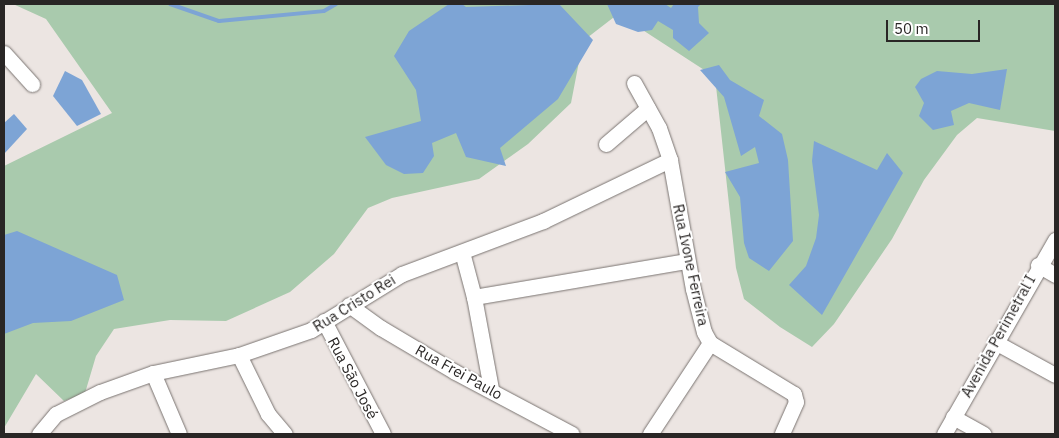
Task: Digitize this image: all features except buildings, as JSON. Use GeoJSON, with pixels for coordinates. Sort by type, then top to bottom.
{"type":"FeatureCollection","features":[{"type":"Feature","properties":{"kind":"street"},"geometry":{"type":"LineString","coordinates":[[4,53],[32,84]]}},
{"type":"Feature","properties":{"kind":"street","name":"Rua Ivone Ferreira"},"geometry":{"type":"LineString","coordinates":[[634,83],[648,108],[670,160],[687,262],[699,318],[710,343],[794,394],[796,402],[788,432]]}},
{"type":"Feature","properties":{"kind":"street"},"geometry":{"type":"LineString","coordinates":[[606,144],[648,108]]}},
{"type":"Feature","properties":{"kind":"street","name":"Rua Cristo Rei"},"geometry":{"type":"LineString","coordinates":[[39,434],[56,414],[100,392],[153,372],[239,355],[311,330],[402,274],[543,221],[670,160]]}},
{"type":"Feature","properties":{"kind":"street","name":"Avenida Perimetral I"},"geometry":{"type":"LineString","coordinates":[[944,434],[1038,265],[1055,240]]}},
{"type":"Feature","properties":{"kind":"street"},"geometry":{"type":"LineString","coordinates":[[462,252],[474,297],[491,389]]}},
{"type":"Feature","properties":{"kind":"street"},"geometry":{"type":"LineString","coordinates":[[474,297],[687,262]]}},
{"type":"Feature","properties":{"kind":"street"},"geometry":{"type":"LineString","coordinates":[[1038,265],[1055,275]]}},
{"type":"Feature","properties":{"kind":"street","name":"Rua Frei Paulo"},"geometry":{"type":"LineString","coordinates":[[349,305],[381,328],[572,434]]}},
{"type":"Feature","properties":{"kind":"street","name":"Rua São José"},"geometry":{"type":"LineString","coordinates":[[324,321],[377,432]]}},
{"type":"Feature","properties":{"kind":"street"},"geometry":{"type":"LineString","coordinates":[[995,342],[1055,375]]}},
{"type":"Feature","properties":{"kind":"street"},"geometry":{"type":"LineString","coordinates":[[650,434],[710,343]]}},
{"type":"Feature","properties":{"kind":"street"},"geometry":{"type":"LineString","coordinates":[[239,355],[268,414],[285,434]]}},
{"type":"Feature","properties":{"kind":"street"},"geometry":{"type":"LineString","coordinates":[[153,372],[180,434]]}},
{"type":"Feature","properties":{"kind":"street"},"geometry":{"type":"LineString","coordinates":[[953,417],[984,434]]}},
{"type":"Feature","properties":{"kind":"green space"},"geometry":{"type":"Polygon","coordinates":[[[13,4],[1055,4],[1055,131],[977,118],[957,135],[924,180],[892,239],[834,324],[812,347],[780,327],[744,299],[736,268],[715,77],[618,14],[583,41],[571,103],[528,144],[479,179],[392,198],[368,208],[334,254],[290,292],[226,321],[170,320],[114,329],[96,356],[85,393],[64,401],[36,374],[4,428],[4,166],[112,113],[46,19],[13,4]]]}},
{"type":"Feature","properties":{"kind":"water"},"geometry":{"type":"Polygon","coordinates":[[[449,4],[462,4],[466,7],[559,4],[593,40],[558,99],[500,148],[506,166],[466,157],[456,133],[432,143],[434,156],[423,173],[404,174],[386,165],[365,137],[421,121],[416,90],[394,56],[409,31],[449,4]]]}},
{"type":"Feature","properties":{"kind":"water"},"geometry":{"type":"Polygon","coordinates":[[[607,4],[665,4],[671,8],[674,4],[701,4],[698,7],[699,23],[709,33],[689,51],[673,38],[673,30],[658,21],[652,30],[638,32],[616,24],[607,4]]]}},
{"type":"Feature","properties":{"kind":"water"},"geometry":{"type":"Polygon","coordinates":[[[719,65],[730,80],[764,100],[759,116],[782,134],[788,160],[793,241],[769,271],[749,258],[744,243],[740,197],[725,172],[759,163],[755,147],[741,156],[724,97],[700,70],[719,65]]]}},
{"type":"Feature","properties":{"kind":"water"},"geometry":{"type":"Polygon","coordinates":[[[1007,69],[1000,110],[969,103],[951,111],[954,125],[933,130],[919,116],[924,103],[915,87],[921,79],[937,71],[972,74],[1007,69]]]}},
{"type":"Feature","properties":{"kind":"water"},"geometry":{"type":"Polygon","coordinates":[[[65,71],[82,80],[101,114],[77,126],[53,96],[65,71]]]}},
{"type":"Feature","properties":{"kind":"water"},"geometry":{"type":"Polygon","coordinates":[[[14,114],[27,129],[4,154],[4,123],[14,114]]]}},
{"type":"Feature","properties":{"kind":"water"},"geometry":{"type":"Polygon","coordinates":[[[814,141],[877,170],[887,153],[903,173],[822,315],[789,285],[806,266],[816,238],[819,215],[812,161],[814,141]]]}},
{"type":"Feature","properties":{"kind":"water"},"geometry":{"type":"Polygon","coordinates":[[[17,231],[117,275],[124,300],[71,321],[33,323],[4,334],[4,235],[17,231]]]}},
{"type":"Feature","properties":{"kind":"waterway"},"geometry":{"type":"LineString","coordinates":[[170,4],[219,21],[324,11],[336,4]]}}]}
